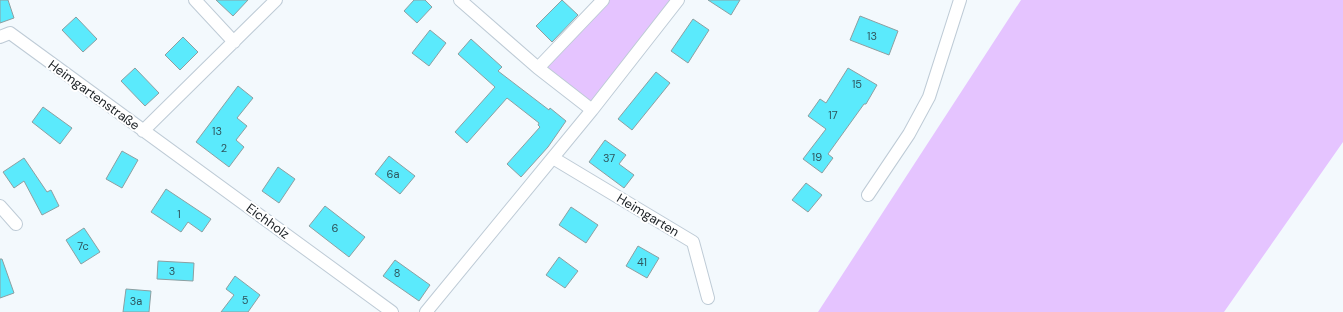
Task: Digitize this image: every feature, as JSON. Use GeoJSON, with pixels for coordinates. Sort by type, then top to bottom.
{"type":"FeatureCollection","features":[{"type":"Feature","properties":{"kind":"street"},"geometry":{"type":"LineString","coordinates":[[195,0],[234,42]]}},
{"type":"Feature","properties":{"kind":"street","name":"Heimgartenstraße"},"geometry":{"type":"LineString","coordinates":[[0,37],[10,33],[143,131],[276,0]]}},
{"type":"Feature","properties":{"kind":"street"},"geometry":{"type":"LineString","coordinates":[[460,0],[538,68],[592,110]]}},
{"type":"Feature","properties":{"kind":"street"},"geometry":{"type":"LineString","coordinates":[[538,68],[603,0]]}},
{"type":"Feature","properties":{"kind":"street"},"geometry":{"type":"LineString","coordinates":[[426,312],[592,110],[678,0]]}},
{"type":"Feature","properties":{"kind":"street"},"geometry":{"type":"LineString","coordinates":[[868,195],[909,134],[929,97],[960,0]]}},
{"type":"Feature","properties":{"kind":"street","name":"Eichholz"},"geometry":{"type":"LineString","coordinates":[[143,131],[392,312]]}},
{"type":"Feature","properties":{"kind":"street","name":"Heimgarten"},"geometry":{"type":"LineString","coordinates":[[553,158],[693,242],[708,298]]}},
{"type":"Feature","properties":{"kind":"street"},"geometry":{"type":"LineString","coordinates":[[0,206],[16,224]]}},
{"type":"Feature","properties":{"kind":"shaded area"},"geometry":{"type":"Polygon","coordinates":[[[603,0],[678,0],[592,110],[538,68],[603,0]]]}},
{"type":"Feature","properties":{"kind":"shaded area"},"geometry":{"type":"Polygon","coordinates":[[[1021,0],[1343,0],[1343,142],[1224,312],[818,312],[1021,0]]]}},
{"type":"Feature","properties":{"kind":"building"},"geometry":{"type":"Polygon","coordinates":[[[0,0],[8,0],[14,18],[0,23],[0,0]]]}},
{"type":"Feature","properties":{"kind":"building"},"geometry":{"type":"Polygon","coordinates":[[[216,0],[248,0],[233,16],[216,0]]]}},
{"type":"Feature","properties":{"kind":"building"},"geometry":{"type":"Polygon","coordinates":[[[414,0],[425,0],[432,7],[417,23],[404,11],[414,0]]]}},
{"type":"Feature","properties":{"kind":"building"},"geometry":{"type":"Polygon","coordinates":[[[562,0],[578,15],[552,42],[536,26],[562,0]]]}},
{"type":"Feature","properties":{"kind":"building"},"geometry":{"type":"Polygon","coordinates":[[[708,0],[740,0],[731,15],[708,0]]]}},
{"type":"Feature","properties":{"kind":"building"},"geometry":{"type":"Polygon","coordinates":[[[860,16],[898,31],[889,55],[850,40],[860,16]]]}},
{"type":"Feature","properties":{"kind":"building"},"geometry":{"type":"Polygon","coordinates":[[[76,17],[97,39],[83,52],[62,30],[76,17]]]}},
{"type":"Feature","properties":{"kind":"building"},"geometry":{"type":"Polygon","coordinates":[[[693,19],[709,30],[688,63],[671,51],[693,19]]]}},
{"type":"Feature","properties":{"kind":"building"},"geometry":{"type":"Polygon","coordinates":[[[430,30],[446,43],[429,66],[412,53],[430,30]]]}},
{"type":"Feature","properties":{"kind":"building"},"geometry":{"type":"Polygon","coordinates":[[[183,37],[198,52],[180,70],[165,55],[183,37]]]}},
{"type":"Feature","properties":{"kind":"building"},"geometry":{"type":"Polygon","coordinates":[[[471,39],[502,67],[498,71],[549,110],[550,108],[566,121],[548,147],[521,177],[507,164],[540,127],[538,125],[539,123],[507,98],[467,143],[455,132],[495,87],[458,54],[471,39]]]}},
{"type":"Feature","properties":{"kind":"building"},"geometry":{"type":"Polygon","coordinates":[[[135,68],[159,93],[145,106],[121,81],[135,68]]]}},
{"type":"Feature","properties":{"kind":"building"},"geometry":{"type":"Polygon","coordinates":[[[848,68],[877,85],[866,104],[864,104],[828,154],[833,158],[822,173],[803,159],[826,129],[808,116],[820,99],[826,103],[848,68]]]}},
{"type":"Feature","properties":{"kind":"building"},"geometry":{"type":"Polygon","coordinates":[[[656,72],[670,83],[632,130],[618,119],[656,72]]]}},
{"type":"Feature","properties":{"kind":"building"},"geometry":{"type":"Polygon","coordinates":[[[238,86],[253,98],[237,118],[247,126],[236,140],[244,147],[229,167],[196,142],[238,86]]]}},
{"type":"Feature","properties":{"kind":"building"},"geometry":{"type":"Polygon","coordinates":[[[43,107],[72,128],[60,144],[32,122],[43,107]]]}},
{"type":"Feature","properties":{"kind":"building"},"geometry":{"type":"Polygon","coordinates":[[[605,140],[626,155],[619,164],[634,175],[624,188],[589,162],[605,140]]]}},
{"type":"Feature","properties":{"kind":"building"},"geometry":{"type":"Polygon","coordinates":[[[122,151],[138,160],[122,188],[106,179],[122,151]]]}},
{"type":"Feature","properties":{"kind":"building"},"geometry":{"type":"Polygon","coordinates":[[[389,156],[415,176],[400,194],[375,174],[389,156]]]}},
{"type":"Feature","properties":{"kind":"building"},"geometry":{"type":"Polygon","coordinates":[[[24,158],[47,192],[51,190],[59,206],[42,215],[24,181],[14,188],[3,172],[24,158]]]}},
{"type":"Feature","properties":{"kind":"building"},"geometry":{"type":"Polygon","coordinates":[[[278,167],[295,179],[279,203],[262,191],[278,167]]]}},
{"type":"Feature","properties":{"kind":"building"},"geometry":{"type":"Polygon","coordinates":[[[806,183],[822,195],[808,212],[792,200],[806,183]]]}},
{"type":"Feature","properties":{"kind":"building"},"geometry":{"type":"Polygon","coordinates":[[[166,189],[211,219],[202,232],[188,222],[181,232],[151,212],[166,189]]]}},
{"type":"Feature","properties":{"kind":"building"},"geometry":{"type":"Polygon","coordinates":[[[325,206],[365,237],[349,257],[309,226],[325,206]]]}},
{"type":"Feature","properties":{"kind":"building"},"geometry":{"type":"Polygon","coordinates":[[[571,207],[598,225],[586,243],[559,225],[571,207]]]}},
{"type":"Feature","properties":{"kind":"building"},"geometry":{"type":"Polygon","coordinates":[[[84,228],[100,252],[81,264],[66,240],[84,228]]]}},
{"type":"Feature","properties":{"kind":"building"},"geometry":{"type":"Polygon","coordinates":[[[638,246],[659,258],[647,278],[626,266],[638,246]]]}},
{"type":"Feature","properties":{"kind":"building"},"geometry":{"type":"Polygon","coordinates":[[[559,257],[578,271],[565,288],[546,275],[559,257]]]}},
{"type":"Feature","properties":{"kind":"building"},"geometry":{"type":"Polygon","coordinates":[[[0,259],[2,259],[14,293],[0,298],[0,259]]]}},
{"type":"Feature","properties":{"kind":"building"},"geometry":{"type":"Polygon","coordinates":[[[395,260],[430,285],[419,301],[383,276],[395,260]]]}},
{"type":"Feature","properties":{"kind":"building"},"geometry":{"type":"Polygon","coordinates":[[[158,261],[194,263],[193,281],[157,279],[158,261]]]}},
{"type":"Feature","properties":{"kind":"building"},"geometry":{"type":"Polygon","coordinates":[[[235,276],[260,295],[248,312],[221,312],[234,295],[226,289],[235,276]]]}},
{"type":"Feature","properties":{"kind":"building"},"geometry":{"type":"Polygon","coordinates":[[[126,289],[151,291],[149,312],[123,312],[126,289]]]}}]}
